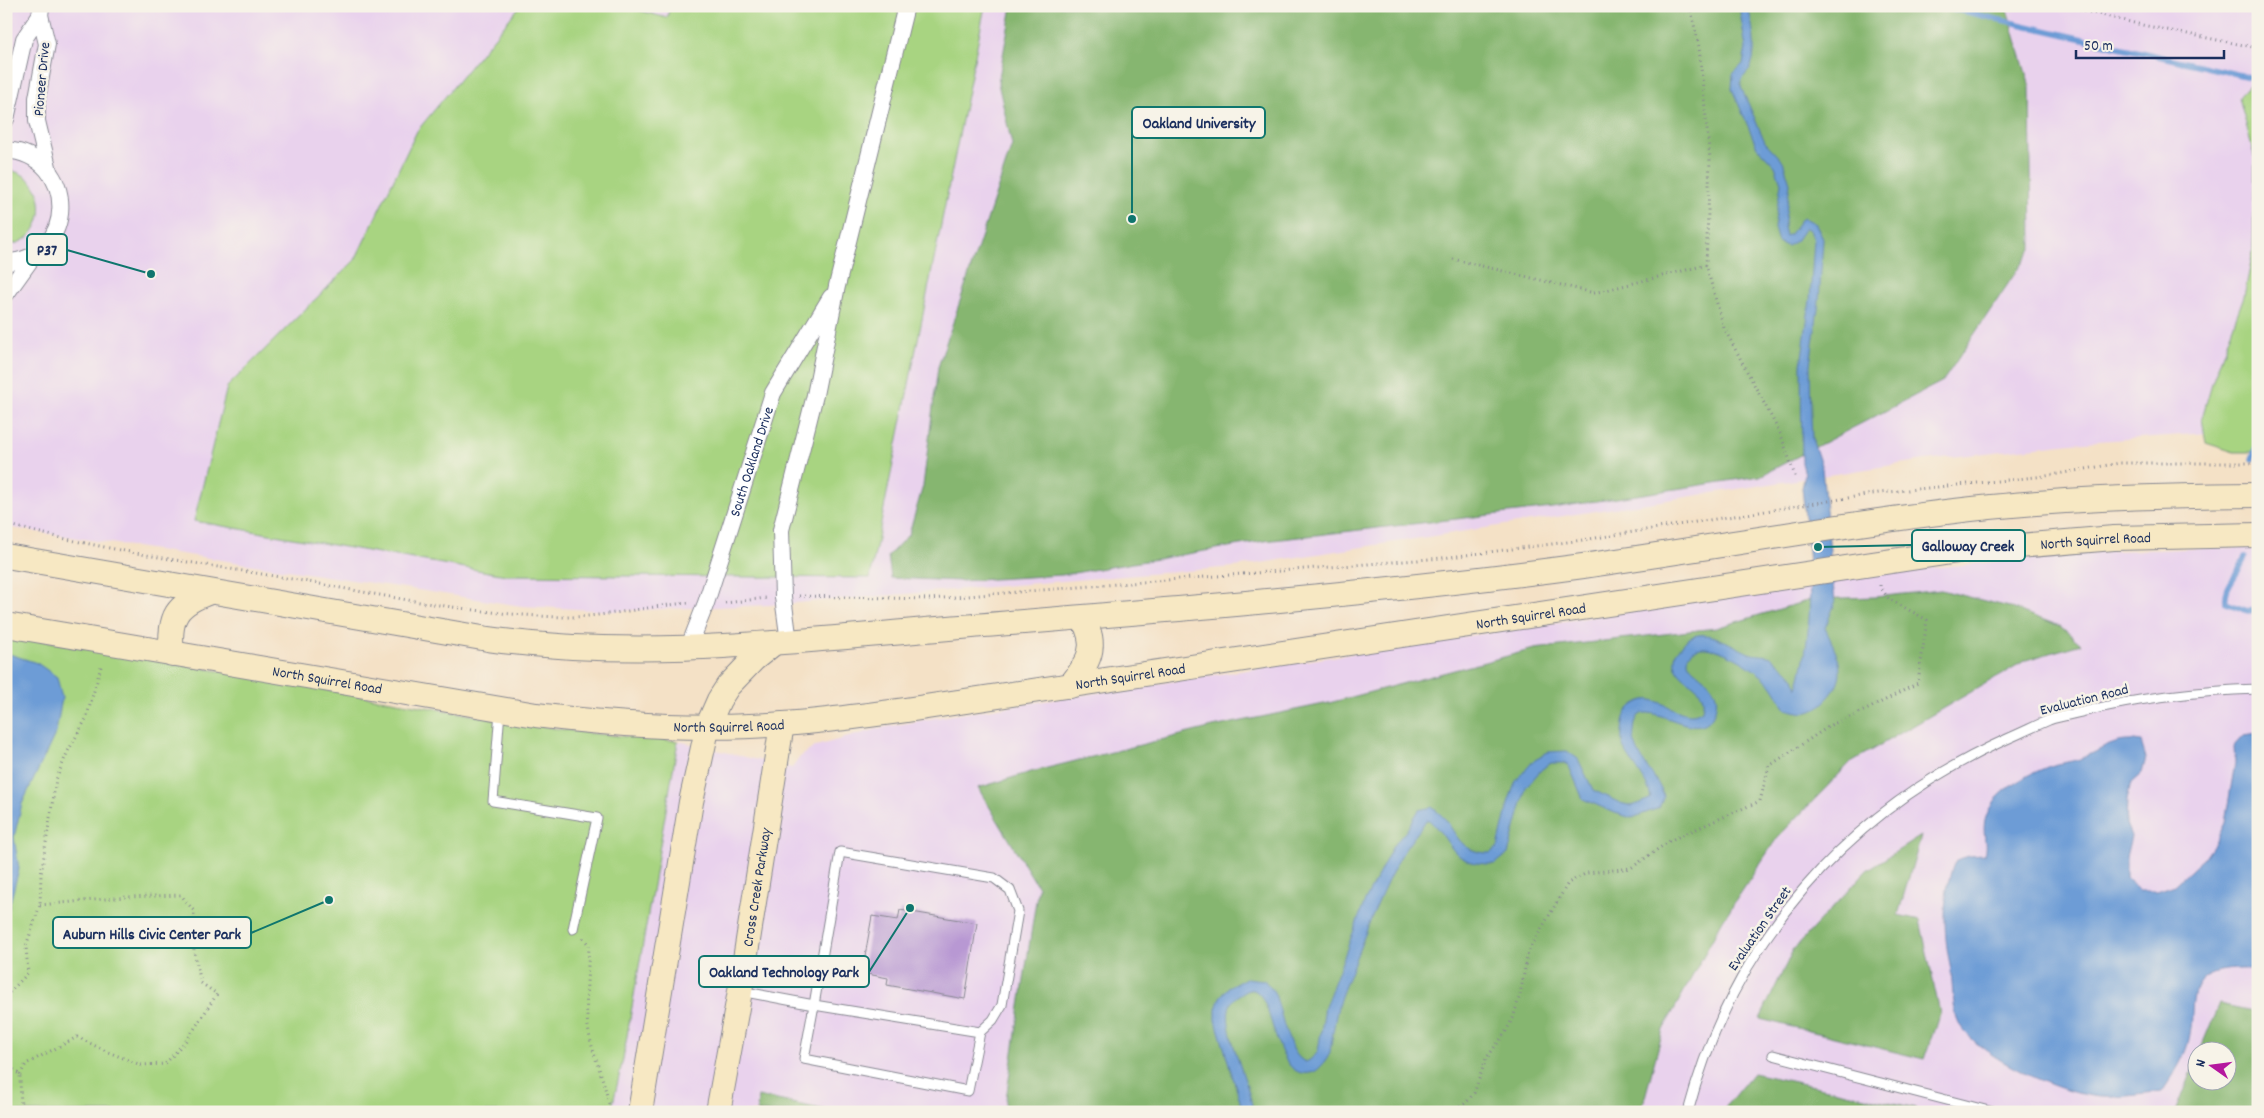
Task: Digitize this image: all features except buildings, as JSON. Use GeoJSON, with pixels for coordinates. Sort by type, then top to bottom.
{"type":"FeatureCollection","features":[{"type":"Feature","properties":{"kind":"main road"},"geometry":{"type":"LineString","coordinates":[[6,556],[526,644],[629,650],[688,649],[1082,618],[1371,592],[1580,566],[1765,540],[1882,521],[1997,507],[2106,498],[2258,495]]}},
{"type":"Feature","properties":{"kind":"main road","name":"North Squirrel Road"},"geometry":{"type":"LineString","coordinates":[[6,625],[500,711],[609,723],[708,726],[782,724],[859,716],[1070,686],[1886,561],[2017,545],[2114,538],[2258,535]]}},
{"type":"Feature","properties":{"kind":"main road"},"geometry":{"type":"LineString","coordinates":[[172,654],[170,633],[172,620],[178,610],[187,602],[210,592]]}},
{"type":"Feature","properties":{"kind":"main road"},"geometry":{"type":"LineString","coordinates":[[1070,686],[1089,659],[1092,647],[1091,636],[1082,618]]}},
{"type":"Feature","properties":{"kind":"main road"},"geometry":{"type":"LineString","coordinates":[[640,1112],[691,802],[708,726],[719,700],[728,686],[754,659],[781,642]]}},
{"type":"Feature","properties":{"kind":"main road","name":"Cross Creek Parkway"},"geometry":{"type":"LineString","coordinates":[[718,1112],[740,991],[782,724]]}},
{"type":"Feature","properties":{"kind":"street","name":"South Oakland Drive"},"geometry":{"type":"LineString","coordinates":[[781,642],[783,596],[781,530],[815,395],[837,286],[906,6]]}},
{"type":"Feature","properties":{"kind":"street","name":"Pioneer Drive"},"geometry":{"type":"LineString","coordinates":[[6,119],[24,39],[41,10]]}},
{"type":"Feature","properties":{"kind":"street","name":"Pioneer Drive"},"geometry":{"type":"LineString","coordinates":[[36,253],[50,239],[60,220],[61,200],[59,190],[50,172],[37,122],[38,89],[47,44],[41,10]]}},
{"type":"Feature","properties":{"kind":"street"},"geometry":{"type":"LineString","coordinates":[[6,150],[30,156],[50,172]]}},
{"type":"Feature","properties":{"kind":"street"},"geometry":{"type":"LineString","coordinates":[[6,262],[19,260],[36,253]]}},
{"type":"Feature","properties":{"kind":"street"},"geometry":{"type":"LineString","coordinates":[[6,294],[36,253]]}},
{"type":"Feature","properties":{"kind":"street","name":"South Oakland Drive"},"geometry":{"type":"LineString","coordinates":[[688,649],[706,603],[773,393],[837,286]]}},
{"type":"Feature","properties":{"kind":"lane","name":"Evaluation Road"},"geometry":{"type":"LineString","coordinates":[[1905,796],[1942,772],[1982,750],[2049,720],[2154,697],[2258,689]]}},
{"type":"Feature","properties":{"kind":"lane"},"geometry":{"type":"LineString","coordinates":[[500,711],[493,801],[597,818],[573,930]]}},
{"type":"Feature","properties":{"kind":"lane","name":"Evaluation Street"},"geometry":{"type":"LineString","coordinates":[[1688,1112],[1709,1041],[1751,961],[1777,922],[1834,855],[1868,824],[1905,796]]}},
{"type":"Feature","properties":{"kind":"lane"},"geometry":{"type":"LineString","coordinates":[[840,852],[994,878],[1010,890],[1018,910],[1002,1005],[993,1020],[980,1032],[968,1091],[804,1059],[814,1005],[840,852]]}},
{"type":"Feature","properties":{"kind":"lane"},"geometry":{"type":"LineString","coordinates":[[740,991],[980,1032]]}},
{"type":"Feature","properties":{"kind":"lane"},"geometry":{"type":"LineString","coordinates":[[1773,1055],[1993,1112]]}},
{"type":"Feature","properties":{"kind":"path"},"geometry":{"type":"LineString","coordinates":[[1690,6],[1699,46],[1710,159],[1706,265],[1724,328],[1781,436],[1796,480]]}},
{"type":"Feature","properties":{"kind":"path"},"geometry":{"type":"LineString","coordinates":[[2066,6],[2142,25],[2258,48]]}},
{"type":"Feature","properties":{"kind":"path"},"geometry":{"type":"LineString","coordinates":[[1453,259],[1594,293],[1706,265]]}},
{"type":"Feature","properties":{"kind":"path"},"geometry":{"type":"LineString","coordinates":[[797,596],[930,599],[1442,558],[1583,540],[1879,494],[2046,476],[2120,463],[2258,462]]}},
{"type":"Feature","properties":{"kind":"path"},"geometry":{"type":"LineString","coordinates":[[6,524],[78,542],[144,555],[503,613],[592,616],[692,603]]}},
{"type":"Feature","properties":{"kind":"path"},"geometry":{"type":"LineString","coordinates":[[1452,1112],[1466,1103],[1474,1093],[1486,1059],[1509,1026],[1520,995],[1528,952],[1568,883],[1587,872],[1631,868],[1671,840],[1760,801],[1769,766],[1831,724],[1868,709],[1918,683],[1927,620],[1889,600],[1880,587],[1886,561]]}},
{"type":"Feature","properties":{"kind":"path"},"geometry":{"type":"LineString","coordinates":[[719,603],[771,597]]}},
{"type":"Feature","properties":{"kind":"path"},"geometry":{"type":"LineString","coordinates":[[6,996],[28,973],[26,946],[40,905],[41,874],[56,780],[67,753],[86,719],[99,678],[106,642]]}},
{"type":"Feature","properties":{"kind":"path"},"geometry":{"type":"LineString","coordinates":[[21,1112],[20,1074],[26,1064],[77,1037],[141,1065],[165,1064],[189,1037],[217,994],[201,983],[194,951],[194,911],[181,895],[126,897],[40,905]]}},
{"type":"Feature","properties":{"kind":"path"},"geometry":{"type":"LineString","coordinates":[[573,930],[589,945],[586,991],[589,1032],[609,1100],[610,1112]]}},
{"type":"Feature","properties":{"kind":"path"},"geometry":{"type":"LineString","coordinates":[[6,1063],[20,1074]]}},
{"type":"Feature","properties":{"kind":"shaded area"},"geometry":{"type":"Polygon","coordinates":[[[6,6],[2258,6],[2258,432],[2223,432],[2071,443],[1925,460],[1234,567],[770,605],[611,611],[522,606],[6,527],[6,6]]]}},
{"type":"Feature","properties":{"kind":"shaded area"},"geometry":{"type":"Polygon","coordinates":[[[2258,547],[2258,1112],[611,1112],[623,1059],[678,741],[792,768],[800,757],[816,746],[881,728],[934,718],[1879,573],[2108,551],[2258,547]]]}},
{"type":"Feature","properties":{"kind":"green space"},"geometry":{"type":"Polygon","coordinates":[[[520,6],[623,6],[667,18],[670,6],[985,6],[870,578],[506,575],[194,521],[227,387],[355,260],[417,131],[520,6]]]}},
{"type":"Feature","properties":{"kind":"green space"},"geometry":{"type":"Polygon","coordinates":[[[1012,6],[2006,6],[2030,87],[2032,248],[1943,381],[1760,476],[1552,508],[1264,541],[1062,575],[960,581],[891,578],[888,556],[909,534],[923,486],[938,367],[1012,145],[998,83],[1012,6]]]}},
{"type":"Feature","properties":{"kind":"green space"},"geometry":{"type":"Polygon","coordinates":[[[2258,76],[2258,452],[2234,452],[2206,443],[2202,418],[2212,383],[2244,296],[2253,253],[2255,159],[2239,97],[2258,76]]]}},
{"type":"Feature","properties":{"kind":"green space"},"geometry":{"type":"Polygon","coordinates":[[[6,170],[21,174],[32,183],[38,195],[41,208],[38,221],[32,233],[21,241],[6,245],[6,170]]]}},
{"type":"Feature","properties":{"kind":"green space"},"geometry":{"type":"Polygon","coordinates":[[[1941,590],[2009,607],[2060,626],[2081,644],[2026,660],[1851,762],[1777,838],[1723,920],[1663,1030],[1641,1112],[1004,1112],[1038,887],[978,788],[1031,772],[1213,727],[1329,703],[1534,649],[1716,628],[1813,599],[1875,597],[1941,590]]]}},
{"type":"Feature","properties":{"kind":"green space"},"geometry":{"type":"Polygon","coordinates":[[[6,634],[506,721],[587,733],[678,741],[623,1059],[611,1112],[6,1112],[6,634]]]}},
{"type":"Feature","properties":{"kind":"green space"},"geometry":{"type":"Polygon","coordinates":[[[1921,836],[1898,915],[1920,920],[1940,1013],[1924,1059],[1760,1019],[1793,950],[1867,870],[1921,836]]]}},
{"type":"Feature","properties":{"kind":"green space"},"geometry":{"type":"Polygon","coordinates":[[[2219,1004],[2258,1012],[2258,1112],[2176,1112],[2186,1086],[2186,1090],[2236,1090],[2236,1040],[2204,1040],[2219,1004]]]}},
{"type":"Feature","properties":{"kind":"green space"},"geometry":{"type":"Polygon","coordinates":[[[1753,1073],[1916,1108],[1919,1112],[1721,1112],[1753,1073]]]}},
{"type":"Feature","properties":{"kind":"green space"},"geometry":{"type":"Polygon","coordinates":[[[758,1096],[835,1112],[757,1112],[758,1096]]]}},
{"type":"Feature","properties":{"kind":"water"},"geometry":{"type":"Polygon","coordinates":[[[1739,6],[1748,6],[1754,44],[1751,66],[1742,80],[1741,87],[1765,142],[1783,161],[1790,183],[1784,227],[1786,236],[1790,234],[1803,217],[1816,224],[1823,239],[1819,301],[1810,365],[1811,417],[1812,439],[1822,468],[1835,603],[1825,628],[1838,657],[1840,674],[1838,683],[1833,692],[1816,709],[1807,712],[1792,711],[1786,709],[1766,679],[1744,663],[1718,651],[1706,648],[1696,649],[1689,656],[1688,662],[1711,685],[1715,693],[1716,703],[1713,715],[1706,723],[1695,726],[1647,713],[1639,715],[1635,724],[1634,738],[1637,750],[1664,796],[1659,808],[1632,818],[1615,813],[1583,799],[1569,766],[1564,763],[1551,763],[1542,769],[1526,787],[1508,854],[1495,864],[1469,861],[1461,857],[1438,829],[1429,820],[1426,820],[1402,854],[1376,908],[1340,999],[1330,1052],[1326,1061],[1319,1069],[1314,1072],[1299,1072],[1288,1064],[1280,1049],[1263,1000],[1256,991],[1246,991],[1232,1001],[1228,1013],[1229,1026],[1253,1112],[1241,1112],[1240,1101],[1216,1021],[1216,1009],[1220,997],[1228,988],[1246,978],[1264,980],[1277,999],[1294,1051],[1306,1062],[1310,1060],[1318,1051],[1325,1007],[1365,901],[1393,846],[1406,831],[1419,810],[1432,807],[1446,820],[1455,834],[1468,848],[1474,851],[1490,853],[1498,847],[1509,800],[1516,781],[1535,759],[1548,752],[1567,751],[1578,759],[1593,790],[1620,803],[1632,806],[1650,799],[1648,788],[1623,746],[1622,734],[1626,712],[1641,701],[1648,700],[1656,701],[1688,714],[1695,714],[1702,710],[1703,700],[1700,693],[1678,670],[1675,663],[1678,650],[1690,638],[1698,635],[1715,637],[1751,654],[1771,657],[1794,678],[1797,688],[1807,639],[1810,589],[1802,488],[1805,474],[1802,463],[1801,365],[1810,300],[1814,240],[1810,230],[1805,228],[1796,241],[1787,246],[1778,242],[1774,228],[1781,183],[1775,166],[1757,147],[1732,89],[1733,74],[1743,64],[1746,48],[1739,6]]]}},
{"type":"Feature","properties":{"kind":"water"},"geometry":{"type":"Polygon","coordinates":[[[6,653],[37,663],[57,677],[62,698],[56,732],[22,804],[14,837],[19,869],[6,918],[6,653]]]}},
{"type":"Feature","properties":{"kind":"water"},"geometry":{"type":"Polygon","coordinates":[[[2258,733],[2258,969],[2219,971],[2203,979],[2197,986],[2193,1000],[2191,1029],[2188,1040],[2186,1040],[2186,1049],[2162,1092],[2101,1097],[2065,1090],[2003,1062],[1970,1037],[1959,1024],[1955,1011],[1946,939],[1946,897],[1951,871],[1956,860],[1969,856],[1984,855],[1986,817],[1996,799],[2012,785],[2050,766],[2080,759],[2109,745],[2123,741],[2141,742],[2146,758],[2142,773],[2131,783],[2127,799],[2126,824],[2131,836],[2126,857],[2126,877],[2139,891],[2157,891],[2175,885],[2204,858],[2216,841],[2225,823],[2235,763],[2234,746],[2244,735],[2258,733]]]}},
{"type":"Feature","properties":{"kind":"waterway"},"geometry":{"type":"LineString","coordinates":[[1940,6],[2258,79]]}},
{"type":"Feature","properties":{"kind":"waterway"},"geometry":{"type":"LineString","coordinates":[[2252,459],[2258,443]]}},
{"type":"Feature","properties":{"kind":"waterway"},"geometry":{"type":"LineString","coordinates":[[2245,557],[2229,585],[2226,603],[2248,611],[2258,610]]}},
{"type":"Feature","properties":{"kind":"place","name":"Oakland University"},"geometry":{"type":"Point","coordinates":[1132,219]}},
{"type":"Feature","properties":{"kind":"place","name":"P37"},"geometry":{"type":"Point","coordinates":[151,274]}},
{"type":"Feature","properties":{"kind":"place","name":"Galloway Creek"},"geometry":{"type":"Point","coordinates":[1818,547]}},
{"type":"Feature","properties":{"kind":"place","name":"Auburn Hills Civic Center Park"},"geometry":{"type":"Point","coordinates":[329,900]}},
{"type":"Feature","properties":{"kind":"place","name":"Oakland Technology Park"},"geometry":{"type":"Point","coordinates":[910,908]}}]}
